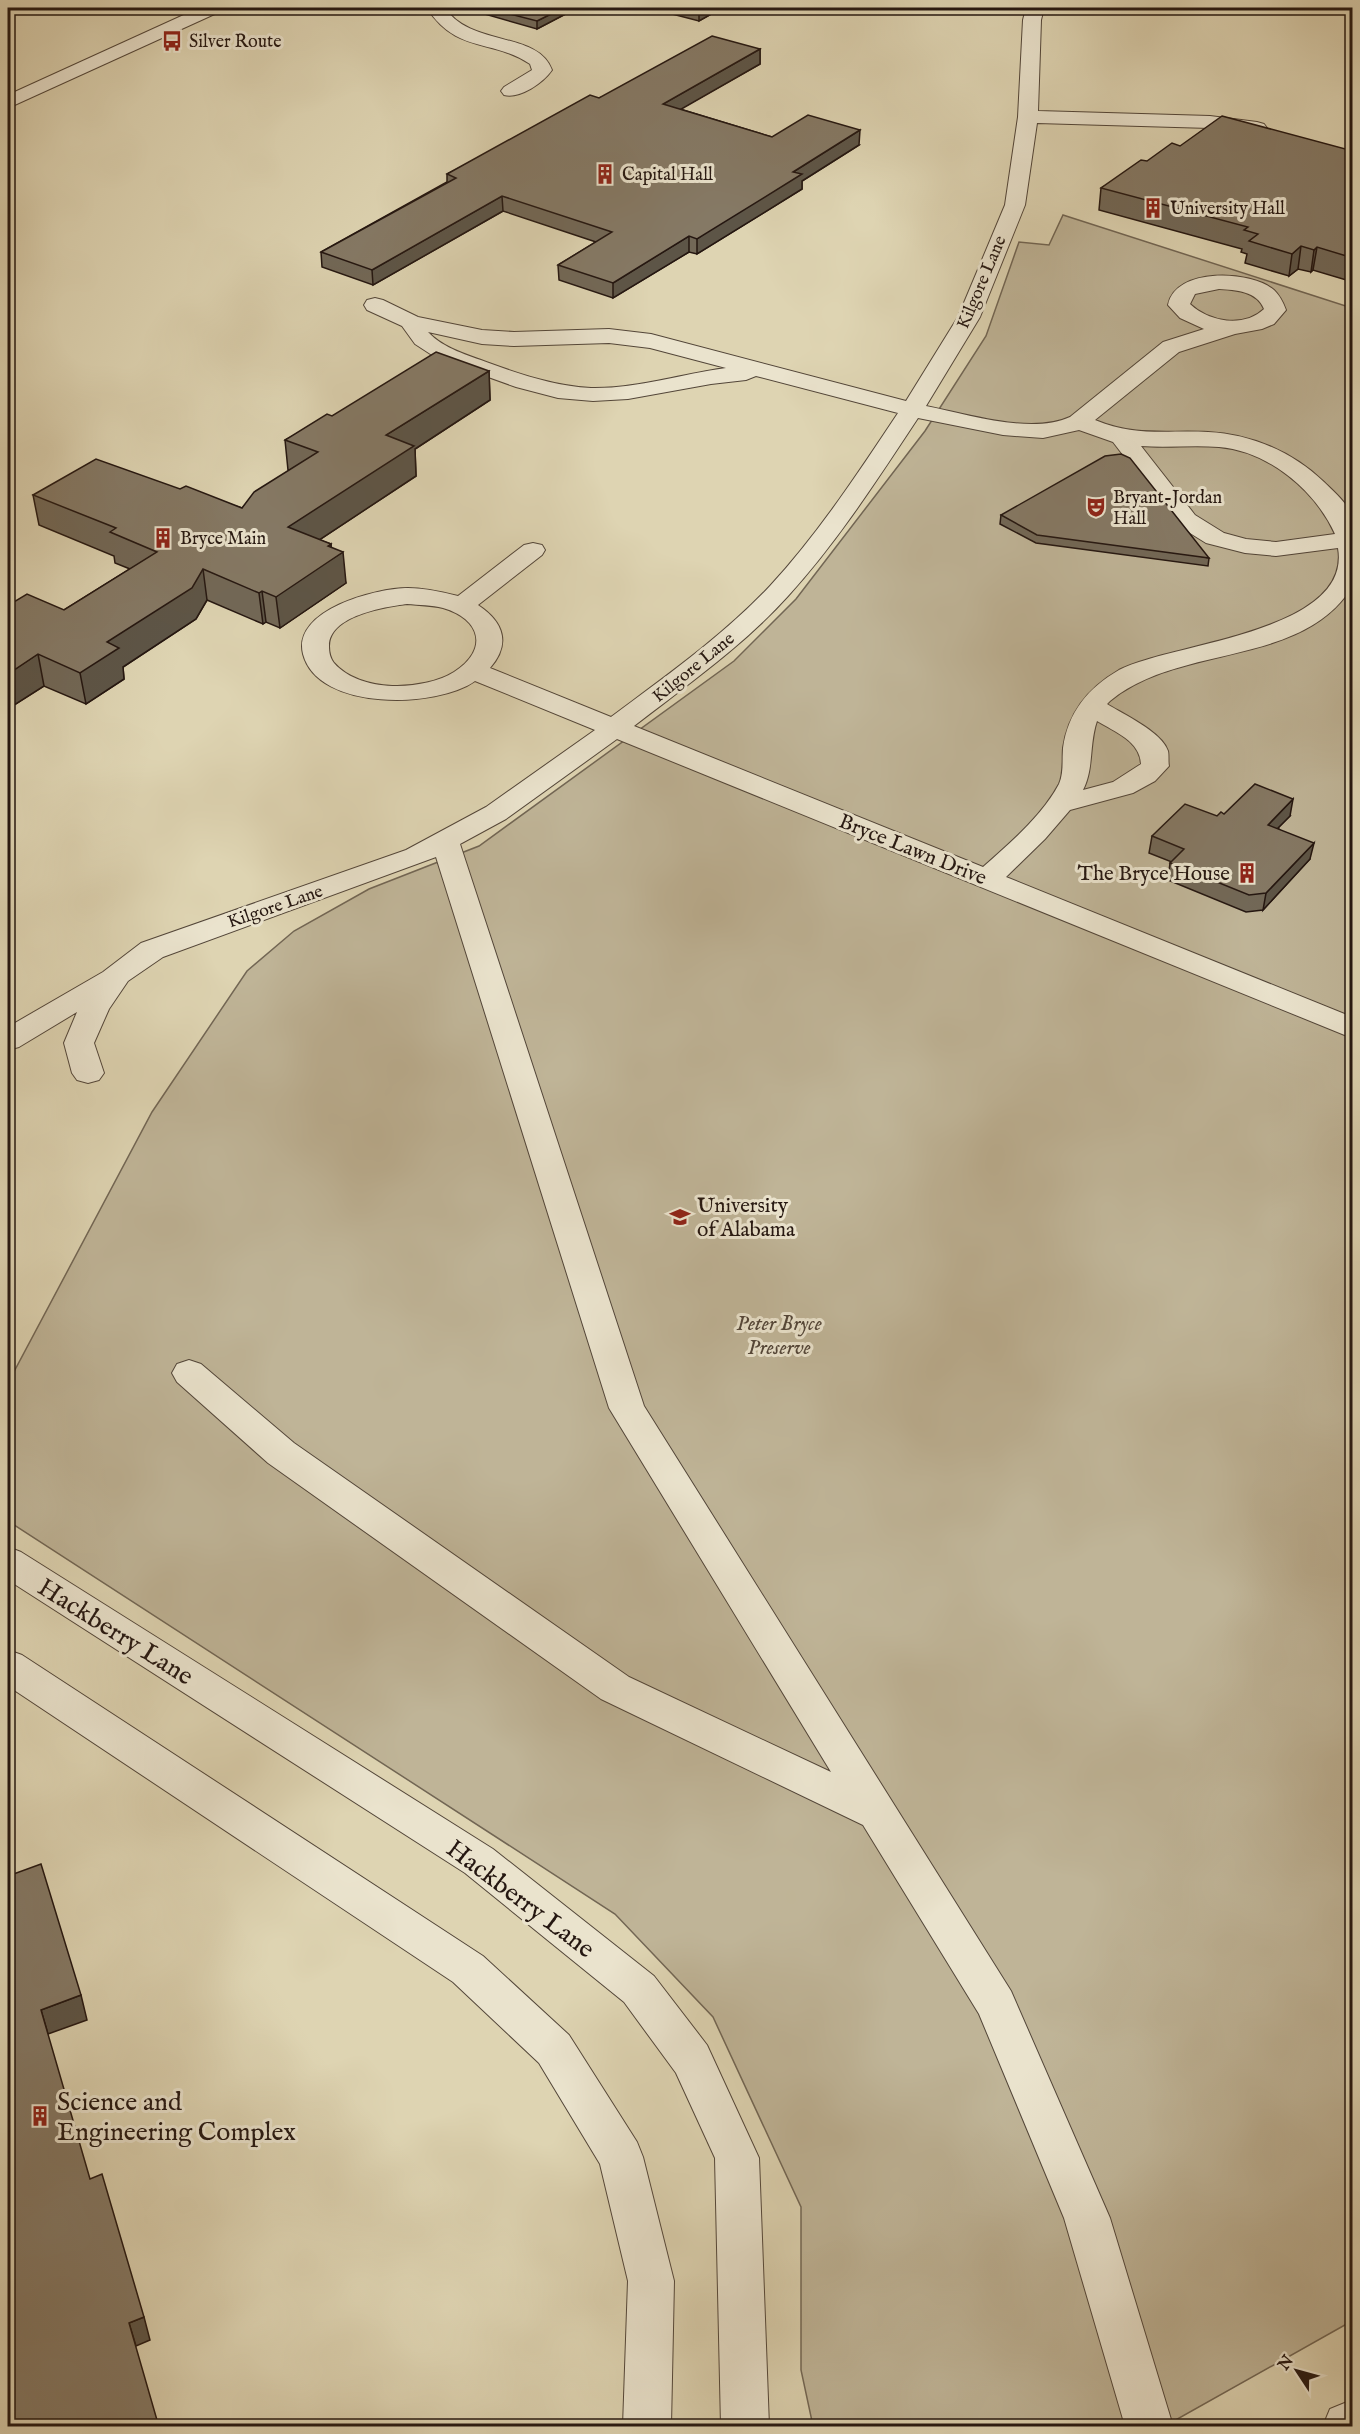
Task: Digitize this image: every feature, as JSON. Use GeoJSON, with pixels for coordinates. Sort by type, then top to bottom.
{"type":"FeatureCollection","features":[{"type":"Feature","properties":{"kind":"street"},"geometry":{"type":"LineString","coordinates":[[8,102],[213,8]]}},
{"type":"Feature","properties":{"kind":"street"},"geometry":{"type":"LineString","coordinates":[[436,8],[441,19],[454,30],[527,54],[539,61],[542,70],[539,74],[511,91]]}},
{"type":"Feature","properties":{"kind":"street","name":"Kilgore Lane"},"geometry":{"type":"LineString","coordinates":[[88,1073],[79,1043],[94,1008],[117,974],[152,950],[416,856],[496,813],[615,728],[718,649],[778,592],[830,532],[912,410],[969,317],[1015,205],[1028,117],[1031,31],[1035,8]]}},
{"type":"Feature","properties":{"kind":"street"},"geometry":{"type":"LineString","coordinates":[[1028,117],[1241,124],[1279,134]]}},
{"type":"Feature","properties":{"kind":"street"},"geometry":{"type":"LineString","coordinates":[[1233,283],[1260,290],[1269,296],[1275,310],[1270,316],[1250,325],[1236,326],[1206,323],[1184,311],[1179,305],[1179,298],[1184,292],[1204,284],[1233,283]]}},
{"type":"Feature","properties":{"kind":"street"},"geometry":{"type":"LineString","coordinates":[[375,305],[411,322],[482,337],[514,339],[609,336],[651,341],[912,410],[1027,430],[1056,430],[1078,422],[1171,347],[1236,326]]}},
{"type":"Feature","properties":{"kind":"street"},"geometry":{"type":"LineString","coordinates":[[1171,347],[1184,311]]}},
{"type":"Feature","properties":{"kind":"street"},"geometry":{"type":"LineString","coordinates":[[411,322],[418,338],[434,349],[539,387],[572,394],[611,394],[721,374],[767,372]]}},
{"type":"Feature","properties":{"kind":"street"},"geometry":{"type":"LineString","coordinates":[[645,388],[665,376],[672,366],[669,355],[651,341]]}},
{"type":"Feature","properties":{"kind":"street"},"geometry":{"type":"LineString","coordinates":[[987,879],[1022,846],[1075,780],[1078,735],[1083,719],[1091,706],[1108,689],[1139,669],[1192,653],[1252,642],[1286,629],[1329,602],[1343,585],[1351,566],[1350,539],[1330,501],[1308,480],[1270,455],[1237,443],[1210,439],[1121,437],[1078,422]]}},
{"type":"Feature","properties":{"kind":"street"},"geometry":{"type":"LineString","coordinates":[[1121,437],[1186,520],[1215,538],[1245,546],[1276,549],[1350,539]]}},
{"type":"Feature","properties":{"kind":"street"},"geometry":{"type":"LineString","coordinates":[[461,606],[533,550]]}},
{"type":"Feature","properties":{"kind":"street"},"geometry":{"type":"LineString","coordinates":[[407,596],[436,598],[461,606],[478,616],[489,628],[491,643],[486,657],[474,670],[452,683],[424,690],[384,692],[364,689],[339,680],[323,667],[316,652],[318,635],[331,620],[352,608],[369,602],[407,596]]}},
{"type":"Feature","properties":{"kind":"street","name":"Bryce Lawn Drive"},"geometry":{"type":"LineString","coordinates":[[474,670],[1353,1028]]}},
{"type":"Feature","properties":{"kind":"street"},"geometry":{"type":"LineString","coordinates":[[1058,804],[1123,788],[1144,779],[1155,766],[1154,751],[1141,737],[1091,706]]}},
{"type":"Feature","properties":{"kind":"street"},"geometry":{"type":"LineString","coordinates":[[445,841],[627,1408],[996,2004],[1088,2218],[1149,2427]]}},
{"type":"Feature","properties":{"kind":"street"},"geometry":{"type":"LineString","coordinates":[[8,1040],[117,974]]}},
{"type":"Feature","properties":{"kind":"street"},"geometry":{"type":"LineString","coordinates":[[189,1373],[281,1453],[615,1688],[878,1813]]}},
{"type":"Feature","properties":{"kind":"street","name":"Hackberry Lane"},"geometry":{"type":"LineString","coordinates":[[8,1562],[479,1861],[639,1989],[692,2059],[737,2158],[745,2427]]}},
{"type":"Feature","properties":{"kind":"street"},"geometry":{"type":"LineString","coordinates":[[8,1666],[468,1969],[554,2049],[621,2157],[651,2281],[647,2427]]}},
{"type":"Feature","properties":{"kind":"street"},"geometry":{"type":"LineString","coordinates":[[1347,2427],[1353,2424]]}},
{"type":"Feature","properties":{"kind":"green space","name":"Peter Bryce Preserve"},"geometry":{"type":"Polygon","coordinates":[[[1063,215],[1352,308],[1352,2321],[1165,2426],[813,2426],[801,2370],[801,2207],[713,2017],[615,1914],[8,1521],[8,1383],[152,1112],[247,971],[294,931],[369,889],[479,846],[734,661],[796,599],[925,431],[986,336],[1019,242],[1049,245],[1063,215]]]}},
{"type":"Feature","properties":{"kind":"building"},"geometry":{"type":"Polygon","coordinates":[[[487,8],[563,8],[537,21],[487,8]]]}},
{"type":"Feature","properties":{"kind":"building"},"geometry":{"type":"Polygon","coordinates":[[[676,8],[710,8],[699,14],[676,8]]]}},
{"type":"Feature","properties":{"kind":"building","name":"Capital Hall"},"geometry":{"type":"Polygon","coordinates":[[[712,36],[760,49],[663,104],[772,137],[808,115],[860,130],[793,172],[802,174],[697,239],[689,236],[613,283],[558,265],[612,232],[502,196],[372,270],[321,252],[456,178],[447,174],[590,95],[599,98],[712,36]]]}},
{"type":"Feature","properties":{"kind":"building"},"geometry":{"type":"Polygon","coordinates":[[[1222,116],[1353,151],[1353,258],[1317,247],[1314,250],[1301,246],[1292,254],[1249,241],[1258,234],[1244,230],[1248,227],[1101,188],[1141,160],[1147,161],[1172,143],[1180,146],[1222,116]]]}},
{"type":"Feature","properties":{"kind":"building"},"geometry":{"type":"Polygon","coordinates":[[[436,352],[489,371],[386,435],[414,446],[288,527],[331,544],[328,546],[343,552],[276,597],[262,591],[259,593],[203,569],[192,588],[107,642],[119,648],[80,673],[38,654],[8,674],[8,600],[14,602],[27,594],[64,610],[157,552],[110,532],[116,528],[33,495],[96,459],[180,489],[186,486],[242,508],[254,492],[318,452],[285,440],[327,414],[332,416],[436,352]]]}},
{"type":"Feature","properties":{"kind":"building","name":"Bryant-Jordan Hall"},"geometry":{"type":"Polygon","coordinates":[[[1121,454],[1130,458],[1209,558],[1037,535],[1001,515],[1105,456],[1121,454]]]}},
{"type":"Feature","properties":{"kind":"building"},"geometry":{"type":"Polygon","coordinates":[[[1255,784],[1293,799],[1268,825],[1314,843],[1266,893],[1249,895],[1170,863],[1184,849],[1152,836],[1185,804],[1217,816],[1221,812],[1224,814],[1255,784]]]}},
{"type":"Feature","properties":{"kind":"building","name":"Science and Engineering Complex"},"geometry":{"type":"Polygon","coordinates":[[[41,1864],[81,1995],[41,2010],[90,2179],[102,2174],[144,2317],[129,2323],[159,2427],[8,2427],[8,1876],[41,1864]]]}},
{"type":"Feature","properties":{"kind":"place","name":"Silver Route"},"geometry":{"type":"Point","coordinates":[172,41]}},
{"type":"Feature","properties":{"kind":"place","name":"Capital Hall"},"geometry":{"type":"Point","coordinates":[605,174]}},
{"type":"Feature","properties":{"kind":"place","name":"University Hall"},"geometry":{"type":"Point","coordinates":[1153,208]}},
{"type":"Feature","properties":{"kind":"place","name":"Bryant-Jordan Hall"},"geometry":{"type":"Point","coordinates":[1096,507]}},
{"type":"Feature","properties":{"kind":"place","name":"Bryce Main"},"geometry":{"type":"Point","coordinates":[163,538]}},
{"type":"Feature","properties":{"kind":"place","name":"The Bryce House"},"geometry":{"type":"Point","coordinates":[1247,873]}},
{"type":"Feature","properties":{"kind":"place","name":"University of Alabama"},"geometry":{"type":"Point","coordinates":[680,1217]}},
{"type":"Feature","properties":{"kind":"place","name":"Science and Engineering Complex"},"geometry":{"type":"Point","coordinates":[40,2116]}}]}
